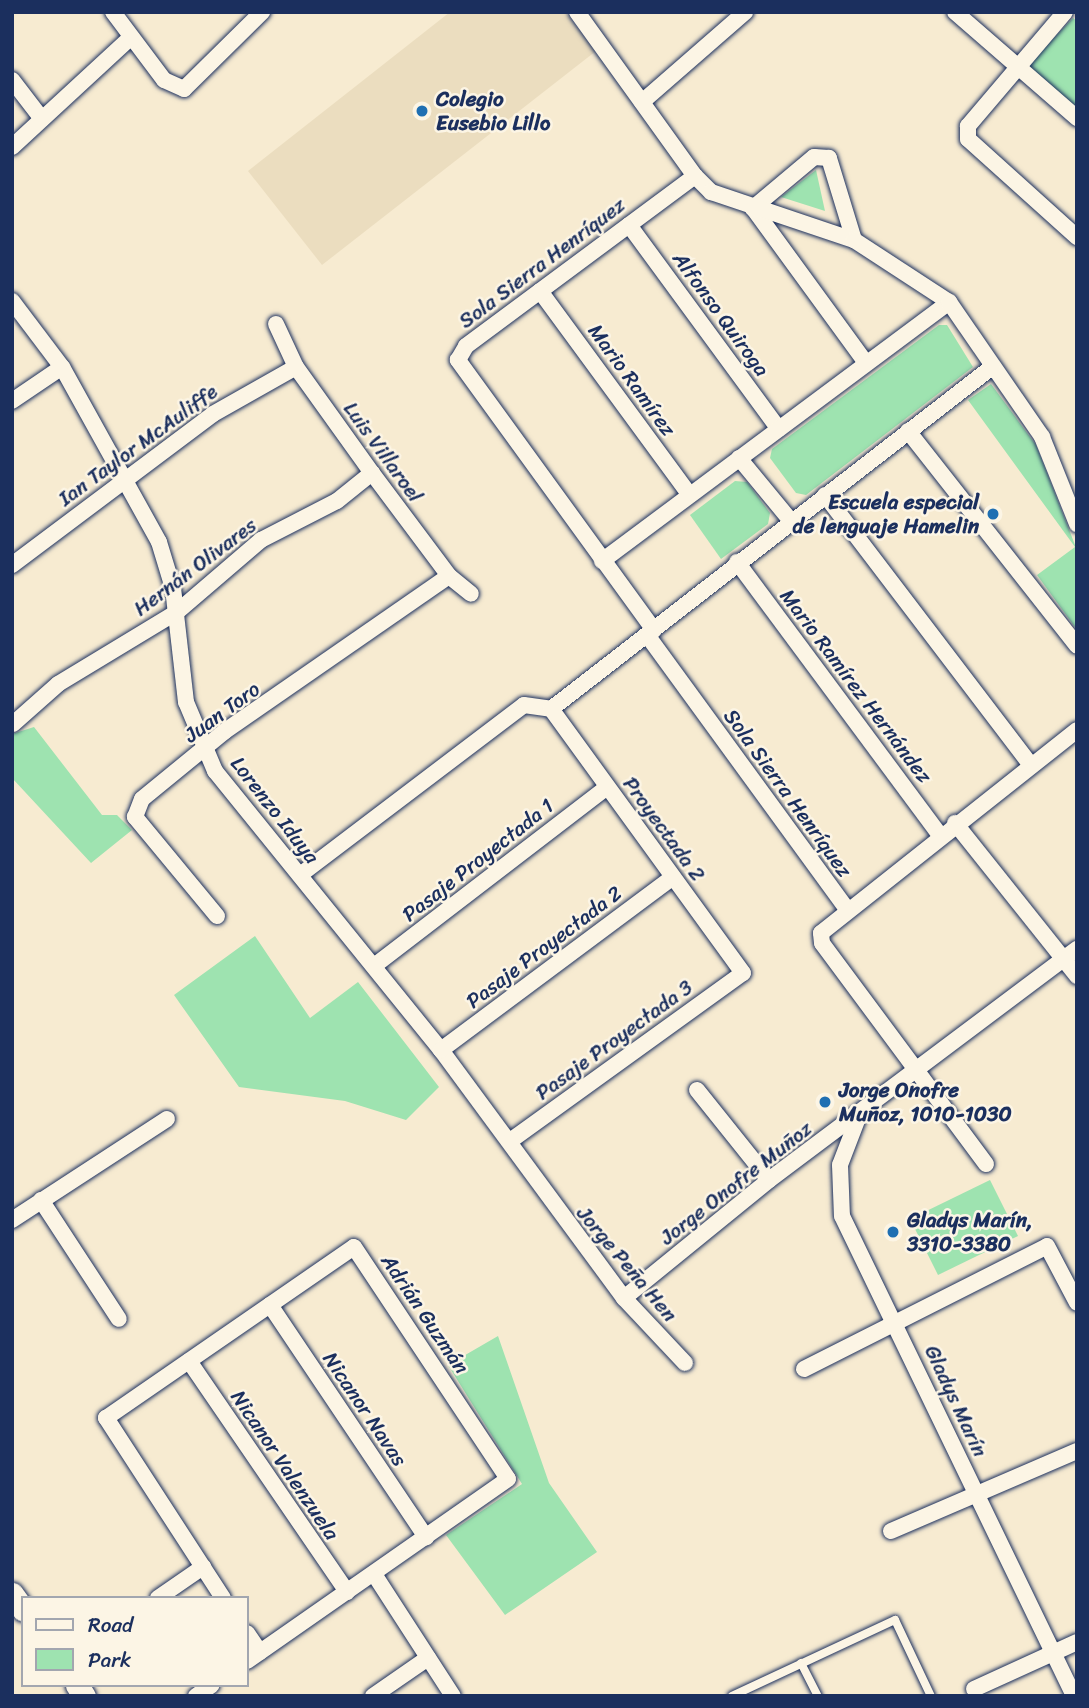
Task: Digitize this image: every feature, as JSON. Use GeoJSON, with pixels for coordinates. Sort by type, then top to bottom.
{"type":"FeatureCollection","features":[{"type":"Feature","properties":{"kind":"street"},"geometry":{"type":"LineString","coordinates":[[113,12],[151,65],[173,89],[184,89],[262,12]]}},
{"type":"Feature","properties":{"kind":"street"},"geometry":{"type":"LineString","coordinates":[[642,102],[745,12]]}},
{"type":"Feature","properties":{"kind":"street"},"geometry":{"type":"LineString","coordinates":[[955,12],[1077,118]]}},
{"type":"Feature","properties":{"kind":"street"},"geometry":{"type":"LineString","coordinates":[[1065,12],[968,126],[968,139],[1077,237]]}},
{"type":"Feature","properties":{"kind":"street"},"geometry":{"type":"LineString","coordinates":[[580,14],[695,176],[711,192],[854,240],[949,302],[1042,437],[1077,524]]}},
{"type":"Feature","properties":{"kind":"street"},"geometry":{"type":"LineString","coordinates":[[12,147],[131,37]]}},
{"type":"Feature","properties":{"kind":"street"},"geometry":{"type":"LineString","coordinates":[[12,80],[42,119]]}},
{"type":"Feature","properties":{"kind":"street"},"geometry":{"type":"LineString","coordinates":[[753,208],[814,157],[829,159],[854,240]]}},
{"type":"Feature","properties":{"kind":"street","name":"Sola Sierra Henríquez"},"geometry":{"type":"LineString","coordinates":[[695,176],[466,346],[460,370],[602,561],[846,908]]}},
{"type":"Feature","properties":{"kind":"street"},"geometry":{"type":"LineString","coordinates":[[753,208],[866,363]]}},
{"type":"Feature","properties":{"kind":"street","name":"Alfonso Quiroga"},"geometry":{"type":"LineString","coordinates":[[629,225],[779,429]]}},
{"type":"Feature","properties":{"kind":"street","name":"Mario Ramírez"},"geometry":{"type":"LineString","coordinates":[[540,291],[690,495]]}},
{"type":"Feature","properties":{"kind":"street","name":"Lorenzo Iduya"},"geometry":{"type":"LineString","coordinates":[[12,301],[62,366],[129,481],[159,542],[177,612],[180,677],[215,771],[441,1050],[510,1141],[540,1189]]}},
{"type":"Feature","properties":{"kind":"street"},"geometry":{"type":"LineString","coordinates":[[602,561],[949,302]]}},
{"type":"Feature","properties":{"kind":"street","name":"Luis Villaroel"},"geometry":{"type":"LineString","coordinates":[[276,324],[296,368],[449,576],[471,594]]}},
{"type":"Feature","properties":{"kind":"street"},"geometry":{"type":"LineString","coordinates":[[12,401],[62,366]]}},
{"type":"Feature","properties":{"kind":"street"},"geometry":{"type":"LineString","coordinates":[[299,875],[524,705],[551,709],[737,562],[992,367]]}},
{"type":"Feature","properties":{"kind":"street","name":"Ian Taylor McAuliffe"},"geometry":{"type":"LineString","coordinates":[[12,565],[129,481],[212,414],[296,368]]}},
{"type":"Feature","properties":{"kind":"street"},"geometry":{"type":"LineString","coordinates":[[908,431],[1077,646]]}},
{"type":"Feature","properties":{"kind":"street"},"geometry":{"type":"LineString","coordinates":[[739,458],[791,522]]}},
{"type":"Feature","properties":{"kind":"street","name":"Hernán Olivares"},"geometry":{"type":"LineString","coordinates":[[13,724],[58,684],[177,612],[261,540],[337,501],[372,473]]}},
{"type":"Feature","properties":{"kind":"street"},"geometry":{"type":"LineString","coordinates":[[825,495],[1031,765]]}},
{"type":"Feature","properties":{"kind":"street","name":"Mario Ramírez Hernández"},"geometry":{"type":"LineString","coordinates":[[737,562],[940,835]]}},
{"type":"Feature","properties":{"kind":"street","name":"Juan Toro"},"geometry":{"type":"LineString","coordinates":[[217,916],[135,817],[142,799],[205,749],[449,576]]}},
{"type":"Feature","properties":{"kind":"street","name":"Proyectada 2"},"geometry":{"type":"LineString","coordinates":[[551,709],[743,973]]}},
{"type":"Feature","properties":{"kind":"street","name":"Sola Sierra Henríquez"},"geometry":{"type":"LineString","coordinates":[[986,1164],[822,943],[826,924],[1077,730]]}},
{"type":"Feature","properties":{"kind":"street","name":"Pasaje Proyectada 1"},"geometry":{"type":"LineString","coordinates":[[374,966],[607,787]]}},
{"type":"Feature","properties":{"kind":"street"},"geometry":{"type":"LineString","coordinates":[[956,823],[1077,976]]}},
{"type":"Feature","properties":{"kind":"street","name":"Pasaje Proyectada 2"},"geometry":{"type":"LineString","coordinates":[[441,1050],[673,877]]}},
{"type":"Feature","properties":{"kind":"street","name":"Jorge Onofre Muñoz"},"geometry":{"type":"LineString","coordinates":[[624,1298],[768,1180],[858,1118],[1077,949]]}},
{"type":"Feature","properties":{"kind":"street","name":"Pasaje Proyectada 3"},"geometry":{"type":"LineString","coordinates":[[510,1141],[743,973]]}},
{"type":"Feature","properties":{"kind":"street"},"geometry":{"type":"LineString","coordinates":[[697,1090],[768,1180]]}},
{"type":"Feature","properties":{"kind":"street","name":"Gladys Marín"},"geometry":{"type":"LineString","coordinates":[[858,1118],[840,1165],[842,1216],[898,1326],[975,1493],[1074,1696]]}},
{"type":"Feature","properties":{"kind":"street"},"geometry":{"type":"LineString","coordinates":[[12,1220],[167,1119]]}},
{"type":"Feature","properties":{"kind":"street","name":"Jorge Peña Hen"},"geometry":{"type":"LineString","coordinates":[[540,1189],[624,1298],[685,1363]]}},
{"type":"Feature","properties":{"kind":"street"},"geometry":{"type":"LineString","coordinates":[[41,1200],[119,1319]]}},
{"type":"Feature","properties":{"kind":"street"},"geometry":{"type":"LineString","coordinates":[[804,1369],[898,1326],[1047,1245],[1077,1303]]}},
{"type":"Feature","properties":{"kind":"street","name":"Adrián Guzmán"},"geometry":{"type":"LineString","coordinates":[[222,1596],[106,1418],[354,1247],[457,1398],[508,1479],[253,1657],[248,1637]]}},
{"type":"Feature","properties":{"kind":"street","name":"Nicanor Navas"},"geometry":{"type":"LineString","coordinates":[[270,1305],[426,1537]]}},
{"type":"Feature","properties":{"kind":"street","name":"Nicanor Valenzuela"},"geometry":{"type":"LineString","coordinates":[[189,1361],[347,1592]]}},
{"type":"Feature","properties":{"kind":"street"},"geometry":{"type":"LineString","coordinates":[[891,1531],[1077,1451]]}},
{"type":"Feature","properties":{"kind":"street"},"geometry":{"type":"LineString","coordinates":[[161,1596],[203,1567]]}},
{"type":"Feature","properties":{"kind":"street"},"geometry":{"type":"LineString","coordinates":[[374,1574],[453,1696]]}},
{"type":"Feature","properties":{"kind":"street"},"geometry":{"type":"LineString","coordinates":[[974,1689],[1077,1642]]}},
{"type":"Feature","properties":{"kind":"street"},"geometry":{"type":"LineString","coordinates":[[373,1696],[428,1658]]}},
{"type":"Feature","properties":{"kind":"lane"},"geometry":{"type":"LineString","coordinates":[[732,1696],[895,1620],[931,1696]]}},
{"type":"Feature","properties":{"kind":"lane"},"geometry":{"type":"LineString","coordinates":[[1054,1653],[1077,1652]]}},
{"type":"Feature","properties":{"kind":"lane"},"geometry":{"type":"LineString","coordinates":[[801,1664],[818,1696]]}},
{"type":"Feature","properties":{"kind":"shaded area","name":"Colegio Eusebio Lillo"},"geometry":{"type":"Polygon","coordinates":[[[450,12],[565,12],[596,51],[322,265],[248,171],[450,12]]]}},
{"type":"Feature","properties":{"kind":"green space"},"geometry":{"type":"Polygon","coordinates":[[[1073,18],[1077,21],[1077,111],[1028,65],[1073,18]]]}},
{"type":"Feature","properties":{"kind":"green space"},"geometry":{"type":"Polygon","coordinates":[[[816,170],[825,211],[781,197],[816,170]]]}},
{"type":"Feature","properties":{"kind":"green space"},"geometry":{"type":"Polygon","coordinates":[[[939,325],[947,325],[973,367],[806,495],[796,493],[770,458],[772,449],[939,325]]]}},
{"type":"Feature","properties":{"kind":"green space"},"geometry":{"type":"Polygon","coordinates":[[[991,384],[1036,445],[1077,550],[1077,630],[1037,575],[1075,547],[968,400],[991,384]]]}},
{"type":"Feature","properties":{"kind":"green space"},"geometry":{"type":"Polygon","coordinates":[[[735,481],[747,482],[770,513],[768,524],[721,559],[690,515],[735,481]]]}},
{"type":"Feature","properties":{"kind":"green space"},"geometry":{"type":"Polygon","coordinates":[[[34,727],[102,815],[117,815],[132,830],[91,863],[12,778],[12,734],[34,727]]]}},
{"type":"Feature","properties":{"kind":"green space"},"geometry":{"type":"Polygon","coordinates":[[[255,936],[310,1018],[358,982],[439,1087],[406,1120],[345,1101],[239,1087],[174,995],[255,936]]]}},
{"type":"Feature","properties":{"kind":"green space"},"geometry":{"type":"Polygon","coordinates":[[[990,1180],[1018,1236],[938,1275],[910,1219],[990,1180]]]}},
{"type":"Feature","properties":{"kind":"green space"},"geometry":{"type":"Polygon","coordinates":[[[498,1336],[549,1483],[597,1552],[505,1615],[446,1535],[522,1484],[448,1365],[498,1336]]]}},
{"type":"Feature","properties":{"kind":"place","name":"Colegio Eusebio Lillo"},"geometry":{"type":"Point","coordinates":[422,111]}},
{"type":"Feature","properties":{"kind":"place","name":"Escuela especial de lenguaje Hamelin"},"geometry":{"type":"Point","coordinates":[993,514]}},
{"type":"Feature","properties":{"kind":"place","name":"Jorge Onofre Muñoz, 1010-1030"},"geometry":{"type":"Point","coordinates":[825,1102]}},
{"type":"Feature","properties":{"kind":"place","name":"Gladys Marín, 3310-3380"},"geometry":{"type":"Point","coordinates":[893,1232]}}]}
